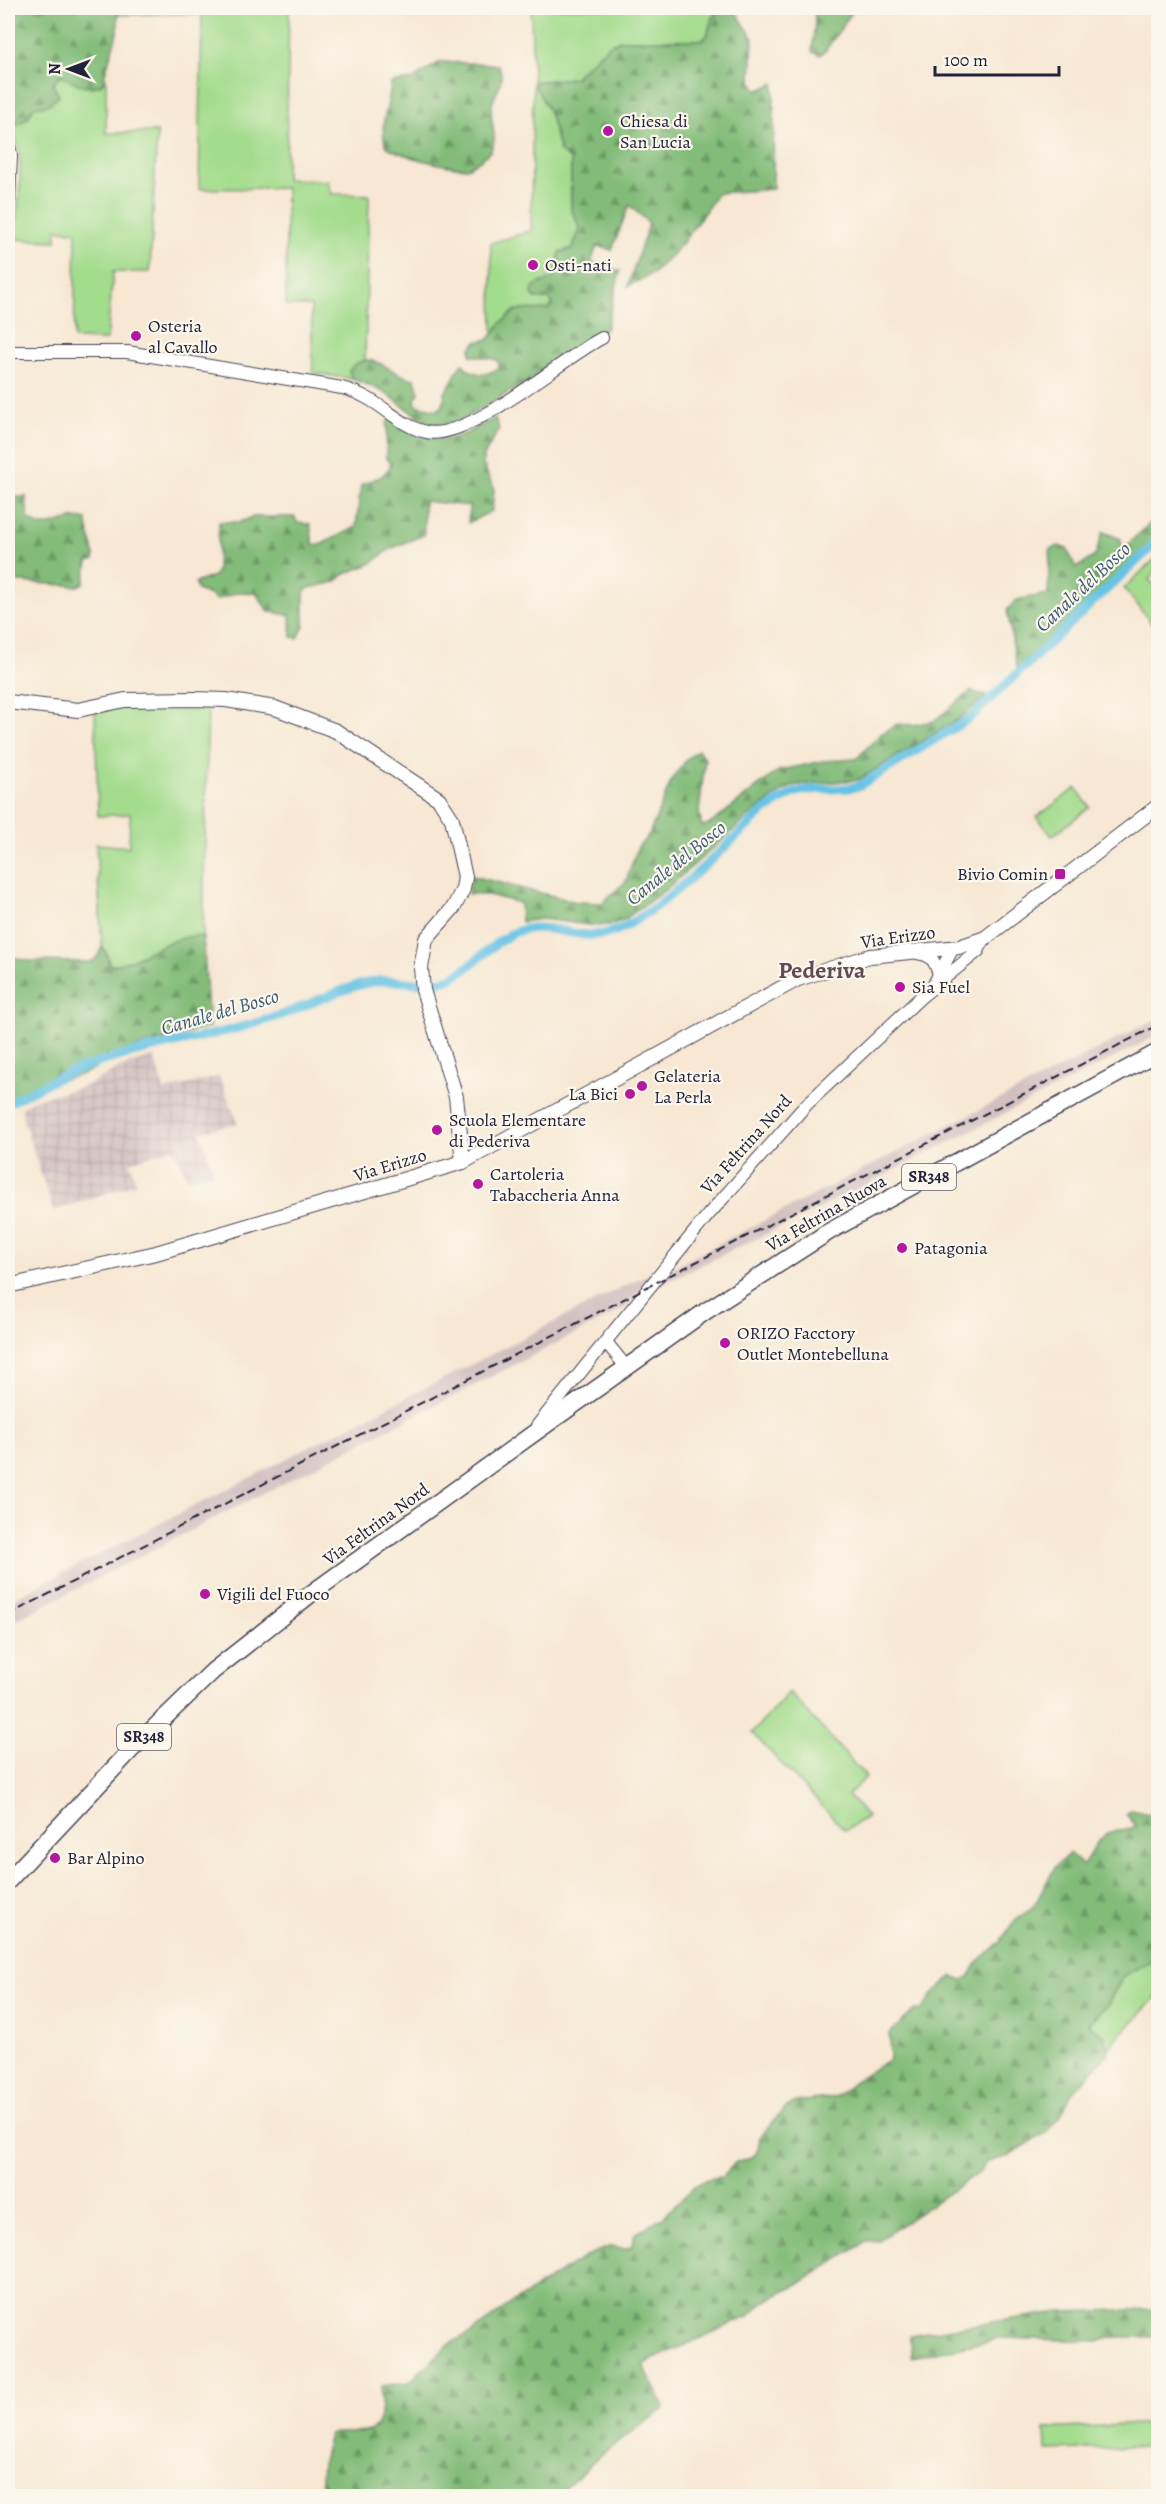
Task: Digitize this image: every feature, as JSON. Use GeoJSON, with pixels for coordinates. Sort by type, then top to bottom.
{"type":"FeatureCollection","features":[{"type":"Feature","properties":{"kind":"main road"},"geometry":{"type":"LineString","coordinates":[[8,145],[10,156],[8,200]]}},
{"type":"Feature","properties":{"kind":"main road"},"geometry":{"type":"LineString","coordinates":[[8,702],[78,710],[125,700],[148,699],[193,699],[254,704],[325,726],[404,774],[439,799],[448,811],[461,852],[465,877],[463,889],[454,907],[426,939],[420,959],[422,980],[456,1097],[463,1162]]}},
{"type":"Feature","properties":{"kind":"main road","name":"Via Feltrina Nord"},"geometry":{"type":"LineString","coordinates":[[986,938],[1158,806]]}},
{"type":"Feature","properties":{"kind":"main road","name":"Via Erizzo"},"geometry":{"type":"LineString","coordinates":[[8,1286],[156,1253],[463,1162],[798,979],[870,956],[956,947],[986,938]]}},
{"type":"Feature","properties":{"kind":"main road","name":"Via Feltrina Nuova"},"geometry":{"type":"LineString","coordinates":[[531,1436],[720,1301],[830,1231],[1158,1052]]}},
{"type":"Feature","properties":{"kind":"main road","name":"Via Feltrina Nord"},"geometry":{"type":"LineString","coordinates":[[8,1881],[130,1750],[213,1671],[312,1593],[531,1436]]}},
{"type":"Feature","properties":{"kind":"street"},"geometry":{"type":"LineString","coordinates":[[8,352],[126,352],[342,388],[370,397],[411,426],[431,433],[444,433],[466,425],[602,338]]}},
{"type":"Feature","properties":{"kind":"street","name":"Via Feltrina Nord"},"geometry":{"type":"LineString","coordinates":[[531,1436],[708,1215],[806,1105],[932,988],[978,951],[986,938]]}},
{"type":"Feature","properties":{"kind":"street"},"geometry":{"type":"LineString","coordinates":[[956,947],[960,965]]}},
{"type":"Feature","properties":{"kind":"street","name":"Via Feltrina Nord"},"geometry":{"type":"LineString","coordinates":[[932,988],[956,947]]}},
{"type":"Feature","properties":{"kind":"street"},"geometry":{"type":"LineString","coordinates":[[909,952],[929,954],[935,961],[939,974]]}},
{"type":"Feature","properties":{"kind":"street"},"geometry":{"type":"LineString","coordinates":[[606,1342],[627,1368]]}},
{"type":"Feature","properties":{"kind":"shaded area"},"geometry":{"type":"Polygon","coordinates":[[[1158,1018],[1158,1035],[836,1200],[653,1288],[670,1269],[1158,1018]]]}},
{"type":"Feature","properties":{"kind":"shaded area"},"geometry":{"type":"Polygon","coordinates":[[[154,1056],[164,1091],[219,1076],[238,1123],[200,1132],[213,1173],[188,1179],[173,1148],[130,1162],[136,1183],[53,1211],[23,1119],[22,1107],[33,1100],[88,1085],[119,1068],[154,1056]]]}},
{"type":"Feature","properties":{"kind":"shaded area"},"geometry":{"type":"Polygon","coordinates":[[[656,1270],[625,1308],[8,1624],[8,1601],[656,1270]]]}},
{"type":"Feature","properties":{"kind":"green space"},"geometry":{"type":"Polygon","coordinates":[[[8,8],[118,8],[118,30],[102,84],[85,86],[60,75],[53,85],[59,96],[47,105],[34,107],[27,119],[11,127],[8,122],[8,8]]]}},
{"type":"Feature","properties":{"kind":"green space"},"geometry":{"type":"Polygon","coordinates":[[[118,8],[289,8],[286,179],[328,181],[332,194],[369,195],[365,361],[359,362],[349,371],[352,379],[313,373],[311,306],[286,306],[286,188],[199,189],[202,14],[118,15],[118,8]]]}},
{"type":"Feature","properties":{"kind":"green space"},"geometry":{"type":"Polygon","coordinates":[[[531,8],[712,8],[717,13],[712,17],[707,36],[701,40],[620,40],[608,46],[574,78],[533,82],[531,8]]]}},
{"type":"Feature","properties":{"kind":"green space"},"geometry":{"type":"Polygon","coordinates":[[[814,8],[855,8],[820,55],[812,52],[814,8]]]}},
{"type":"Feature","properties":{"kind":"green space"},"geometry":{"type":"Polygon","coordinates":[[[723,11],[736,12],[753,38],[751,81],[758,91],[774,83],[773,189],[718,193],[681,245],[654,273],[628,286],[649,223],[629,205],[612,250],[597,246],[591,262],[620,271],[606,329],[591,336],[528,381],[460,421],[448,424],[428,422],[383,392],[352,379],[349,371],[357,363],[365,360],[373,361],[415,379],[419,393],[415,399],[416,405],[437,410],[443,406],[445,393],[462,363],[470,371],[480,374],[499,367],[498,360],[471,355],[471,348],[476,342],[489,339],[501,323],[516,310],[549,309],[553,304],[549,298],[536,299],[532,294],[534,286],[554,278],[560,252],[573,248],[580,228],[571,209],[571,160],[560,151],[549,112],[533,82],[574,78],[608,46],[620,40],[701,40],[707,36],[712,17],[723,11]]]}},
{"type":"Feature","properties":{"kind":"green space"},"geometry":{"type":"Polygon","coordinates":[[[440,62],[498,65],[500,70],[501,81],[491,111],[493,145],[485,156],[467,168],[414,158],[386,146],[383,130],[391,83],[412,80],[440,62]]]}},
{"type":"Feature","properties":{"kind":"green space"},"geometry":{"type":"Polygon","coordinates":[[[60,74],[80,85],[90,87],[102,84],[106,78],[106,133],[157,132],[150,272],[113,272],[107,340],[74,339],[76,231],[57,230],[56,241],[14,239],[20,167],[16,139],[11,127],[27,119],[34,107],[47,105],[59,96],[53,85],[60,74]]]}},
{"type":"Feature","properties":{"kind":"green space"},"geometry":{"type":"Polygon","coordinates":[[[533,82],[549,112],[560,151],[571,160],[571,209],[580,228],[573,248],[560,252],[554,278],[540,283],[543,300],[549,298],[553,304],[549,309],[536,311],[529,309],[507,319],[493,334],[491,243],[531,231],[533,82]]]}},
{"type":"Feature","properties":{"kind":"green space"},"geometry":{"type":"Polygon","coordinates":[[[391,417],[420,434],[443,439],[465,434],[495,418],[499,429],[483,457],[483,464],[494,490],[492,511],[468,523],[469,506],[424,501],[424,535],[392,548],[370,564],[345,574],[335,582],[304,591],[304,626],[298,638],[292,637],[290,615],[269,612],[256,593],[239,592],[216,600],[197,590],[195,583],[214,576],[217,570],[219,522],[240,522],[253,517],[295,517],[297,523],[310,524],[313,544],[320,545],[356,527],[361,485],[383,475],[391,463],[386,458],[387,423],[391,417]]]}},
{"type":"Feature","properties":{"kind":"green space"},"geometry":{"type":"Polygon","coordinates":[[[26,496],[28,518],[39,526],[75,519],[87,520],[94,560],[88,562],[84,583],[78,586],[8,581],[8,499],[26,496]]]}},
{"type":"Feature","properties":{"kind":"green space"},"geometry":{"type":"Polygon","coordinates":[[[1158,516],[1158,538],[1017,668],[1007,610],[1017,600],[1048,594],[1050,549],[1059,546],[1067,549],[1076,568],[1095,556],[1103,532],[1121,539],[1121,545],[1127,545],[1158,516]]]}},
{"type":"Feature","properties":{"kind":"green space"},"geometry":{"type":"Polygon","coordinates":[[[1154,560],[1158,568],[1149,580],[1158,588],[1158,632],[1124,588],[1154,560]]]}},
{"type":"Feature","properties":{"kind":"green space"},"geometry":{"type":"Polygon","coordinates":[[[971,691],[986,696],[959,719],[858,780],[795,785],[783,791],[753,813],[665,890],[625,919],[613,924],[598,926],[542,919],[521,922],[520,903],[489,895],[468,894],[472,876],[577,902],[602,903],[626,881],[638,847],[649,835],[672,779],[688,758],[698,750],[705,759],[699,813],[702,826],[710,824],[778,771],[823,761],[856,759],[881,734],[897,724],[914,725],[934,721],[971,691]]]}},
{"type":"Feature","properties":{"kind":"green space"},"geometry":{"type":"Polygon","coordinates":[[[208,704],[203,936],[178,940],[133,959],[109,966],[106,952],[102,947],[96,844],[129,847],[130,814],[98,816],[95,708],[208,704]]]}},
{"type":"Feature","properties":{"kind":"green space"},"geometry":{"type":"Polygon","coordinates":[[[1076,788],[1090,807],[1052,836],[1037,817],[1076,788]]]}},
{"type":"Feature","properties":{"kind":"green space"},"geometry":{"type":"Polygon","coordinates":[[[203,936],[209,1027],[135,1048],[83,1074],[28,1089],[8,1100],[8,957],[30,961],[90,962],[96,959],[102,947],[110,966],[134,959],[177,939],[203,936]]]}},
{"type":"Feature","properties":{"kind":"green space"},"geometry":{"type":"Polygon","coordinates":[[[789,1692],[866,1777],[848,1795],[867,1817],[845,1830],[752,1733],[789,1692]]]}},
{"type":"Feature","properties":{"kind":"green space"},"geometry":{"type":"Polygon","coordinates":[[[1158,1807],[1158,1957],[1123,1976],[1107,2006],[1088,2024],[1104,2035],[1108,2055],[1072,2093],[1060,2117],[1046,2133],[1006,2157],[987,2162],[981,2171],[879,2240],[867,2241],[792,2288],[768,2300],[749,2316],[643,2364],[665,2408],[603,2453],[557,2496],[320,2496],[322,2461],[329,2435],[365,2432],[376,2426],[380,2416],[382,2386],[409,2382],[451,2343],[474,2331],[510,2304],[588,2255],[612,2246],[625,2249],[631,2247],[635,2234],[663,2217],[696,2185],[707,2179],[722,2177],[736,2162],[754,2156],[758,2150],[760,2137],[785,2108],[796,2102],[836,2097],[862,2076],[890,2059],[889,2034],[915,2010],[922,2010],[935,1992],[953,1976],[962,1980],[969,1977],[979,1960],[999,1943],[1016,1919],[1033,1908],[1055,1867],[1070,1853],[1083,1866],[1096,1844],[1105,1835],[1136,1826],[1126,1814],[1131,1810],[1150,1814],[1158,1807]]]}},
{"type":"Feature","properties":{"kind":"green space"},"geometry":{"type":"Polygon","coordinates":[[[1158,1957],[1158,1995],[1108,2048],[1102,2036],[1088,2024],[1107,2006],[1123,1976],[1158,1957]]]}},
{"type":"Feature","properties":{"kind":"green space"},"geometry":{"type":"Polygon","coordinates":[[[1158,2309],[1158,2337],[1116,2337],[1097,2341],[1004,2338],[911,2357],[910,2335],[1058,2312],[1158,2309]]]}},
{"type":"Feature","properties":{"kind":"green space"},"geometry":{"type":"Polygon","coordinates":[[[1158,2423],[1158,2447],[1046,2450],[1045,2429],[1158,2423]]]}},
{"type":"Feature","properties":{"kind":"waterway","name":"Canale del Bosco"},"geometry":{"type":"LineString","coordinates":[[8,1103],[77,1070],[151,1048],[251,1025],[352,987],[378,981],[432,983],[445,980],[458,974],[501,940],[526,929],[538,928],[598,935],[611,933],[624,927],[678,889],[764,811],[784,798],[805,790],[844,789],[859,786],[970,718],[1158,541]]}},
{"type":"Feature","properties":{"kind":"railway"},"geometry":{"type":"LineString","coordinates":[[8,1615],[1158,1025]]}},
{"type":"Feature","properties":{"kind":"place","name":"Chiesa di San Lucia"},"geometry":{"type":"Point","coordinates":[608,131]}},
{"type":"Feature","properties":{"kind":"place","name":"Osti-nati"},"geometry":{"type":"Point","coordinates":[533,265]}},
{"type":"Feature","properties":{"kind":"place","name":"Osteria al Cavallo"},"geometry":{"type":"Point","coordinates":[136,336]}},
{"type":"Feature","properties":{"kind":"place","name":"Bivio Comin"},"geometry":{"type":"Point","coordinates":[1060,874]}},
{"type":"Feature","properties":{"kind":"place","name":"Sia Fuel"},"geometry":{"type":"Point","coordinates":[900,987]}},
{"type":"Feature","properties":{"kind":"place","name":"Gelateria La Perla"},"geometry":{"type":"Point","coordinates":[642,1086]}},
{"type":"Feature","properties":{"kind":"place","name":"La Bici"},"geometry":{"type":"Point","coordinates":[630,1094]}},
{"type":"Feature","properties":{"kind":"place","name":"Scuola Elementare di Pederiva"},"geometry":{"type":"Point","coordinates":[437,1130]}},
{"type":"Feature","properties":{"kind":"place","name":"Cartoleria Tabaccheria Anna"},"geometry":{"type":"Point","coordinates":[478,1184]}},
{"type":"Feature","properties":{"kind":"place","name":"Patagonia"},"geometry":{"type":"Point","coordinates":[902,1248]}},
{"type":"Feature","properties":{"kind":"place","name":"ORIZO Facctory Outlet Montebelluna"},"geometry":{"type":"Point","coordinates":[725,1343]}},
{"type":"Feature","properties":{"kind":"place","name":"Vigili del Fuoco"},"geometry":{"type":"Point","coordinates":[205,1594]}},
{"type":"Feature","properties":{"kind":"place","name":"Bar Alpino"},"geometry":{"type":"Point","coordinates":[55,1858]}},
{"type":"Feature","properties":{"kind":"district","name":"Pederiva"},"geometry":{"type":"Point","coordinates":[822,970]}}]}
